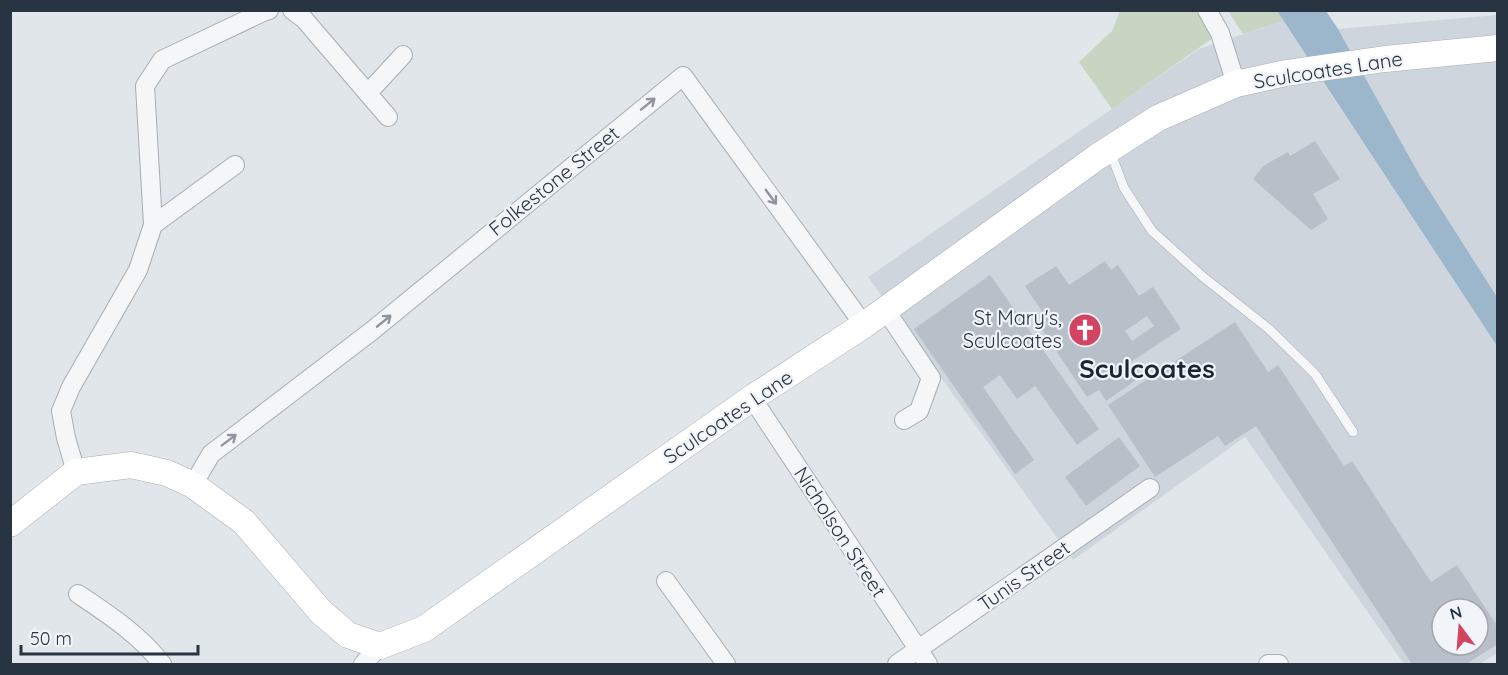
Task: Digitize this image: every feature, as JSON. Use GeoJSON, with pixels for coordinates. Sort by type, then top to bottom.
{"type":"FeatureCollection","features":[{"type":"Feature","properties":{"kind":"street"},"geometry":{"type":"LineString","coordinates":[[10,524],[76,472],[61,411],[71,387],[138,270],[153,225],[145,86],[162,60],[269,10]]}},
{"type":"Feature","properties":{"kind":"street"},"geometry":{"type":"LineString","coordinates":[[292,10],[304,19],[388,117]]}},
{"type":"Feature","properties":{"kind":"street"},"geometry":{"type":"LineString","coordinates":[[1206,10],[1220,33],[1236,84]]}},
{"type":"Feature","properties":{"kind":"street","name":"Sculcoates Lane"},"geometry":{"type":"LineString","coordinates":[[76,472],[131,465],[167,473],[194,485],[244,522],[321,612],[371,655],[424,628],[752,398],[864,325],[1110,149],[1158,118],[1236,84],[1286,73],[1385,59],[1497,48]]}},
{"type":"Feature","properties":{"kind":"street"},"geometry":{"type":"LineString","coordinates":[[368,93],[403,55]]}},
{"type":"Feature","properties":{"kind":"street","name":"Folkestone Street"},"geometry":{"type":"LineString","coordinates":[[194,485],[211,454],[373,330],[682,76],[864,325]]}},
{"type":"Feature","properties":{"kind":"street"},"geometry":{"type":"LineString","coordinates":[[153,225],[234,165]]}},
{"type":"Feature","properties":{"kind":"street"},"geometry":{"type":"LineString","coordinates":[[885,309],[931,378],[919,411],[904,420]]}},
{"type":"Feature","properties":{"kind":"street","name":"Nicholson Street"},"geometry":{"type":"LineString","coordinates":[[752,398],[923,657]]}},
{"type":"Feature","properties":{"kind":"street","name":"Tunis Street"},"geometry":{"type":"LineString","coordinates":[[897,664],[923,657],[1150,488]]}},
{"type":"Feature","properties":{"kind":"street"},"geometry":{"type":"LineString","coordinates":[[666,581],[726,664]]}},
{"type":"Feature","properties":{"kind":"street"},"geometry":{"type":"LineString","coordinates":[[78,594],[117,620],[155,654],[162,664]]}},
{"type":"Feature","properties":{"kind":"street"},"geometry":{"type":"LineString","coordinates":[[1268,664],[1279,664]]}},
{"type":"Feature","properties":{"kind":"lane"},"geometry":{"type":"LineString","coordinates":[[1110,149],[1124,188],[1152,231],[1202,276],[1269,329],[1315,374],[1353,432]]}},
{"type":"Feature","properties":{"kind":"shaded area"},"geometry":{"type":"Polygon","coordinates":[[[1497,15],[1497,297],[1420,176],[1338,29],[1497,15]]]}},
{"type":"Feature","properties":{"kind":"shaded area"},"geometry":{"type":"Polygon","coordinates":[[[1283,21],[1497,346],[1497,653],[1480,664],[1404,664],[1245,437],[1073,560],[868,277],[1199,49],[1283,21]]]}},
{"type":"Feature","properties":{"kind":"green space"},"geometry":{"type":"Polygon","coordinates":[[[1120,11],[1207,11],[1220,33],[1112,109],[1079,62],[1112,31],[1120,11]]]}},
{"type":"Feature","properties":{"kind":"green space"},"geometry":{"type":"Polygon","coordinates":[[[1228,11],[1277,11],[1283,21],[1243,34],[1228,11]]]}},
{"type":"Feature","properties":{"kind":"water"},"geometry":{"type":"Polygon","coordinates":[[[1277,11],[1326,11],[1338,29],[1420,176],[1497,297],[1497,346],[1277,11]]]}},
{"type":"Feature","properties":{"kind":"building"},"geometry":{"type":"Polygon","coordinates":[[[1315,141],[1340,179],[1313,194],[1328,219],[1311,230],[1253,179],[1263,166],[1288,152],[1290,156],[1315,141]]]}},
{"type":"Feature","properties":{"kind":"building","name":"St Mary's, Sculcoates"},"geometry":{"type":"Polygon","coordinates":[[[1105,261],[1111,270],[1118,265],[1139,296],[1153,287],[1181,329],[1126,365],[1136,380],[1106,401],[1099,390],[1087,397],[1037,322],[1045,316],[1025,286],[1056,266],[1069,285],[1105,261]],[[1147,316],[1125,331],[1132,341],[1154,326],[1147,316]]]}},
{"type":"Feature","properties":{"kind":"building"},"geometry":{"type":"Polygon","coordinates":[[[990,275],[1099,429],[1077,445],[1035,386],[1017,399],[1000,375],[983,387],[1034,460],[1015,474],[914,329],[990,275]]]}},
{"type":"Feature","properties":{"kind":"building"},"geometry":{"type":"Polygon","coordinates":[[[1235,322],[1268,372],[1278,365],[1344,466],[1352,461],[1431,582],[1457,565],[1478,597],[1430,597],[1430,657],[1477,657],[1466,664],[1412,664],[1256,426],[1225,446],[1218,436],[1155,477],[1108,405],[1235,322]]]}},
{"type":"Feature","properties":{"kind":"building"},"geometry":{"type":"Polygon","coordinates":[[[1119,437],[1140,466],[1086,506],[1065,477],[1119,437]]]}},
{"type":"Feature","properties":{"kind":"building"},"geometry":{"type":"Polygon","coordinates":[[[1490,615],[1498,627],[1498,644],[1490,649],[1490,615]]]}},
{"type":"Feature","properties":{"kind":"place","name":"St Mary's, Sculcoates"},"geometry":{"type":"Point","coordinates":[1085,330]}},
{"type":"Feature","properties":{"kind":"district","name":"Sculcoates"},"geometry":{"type":"Point","coordinates":[1147,369]}}]}
